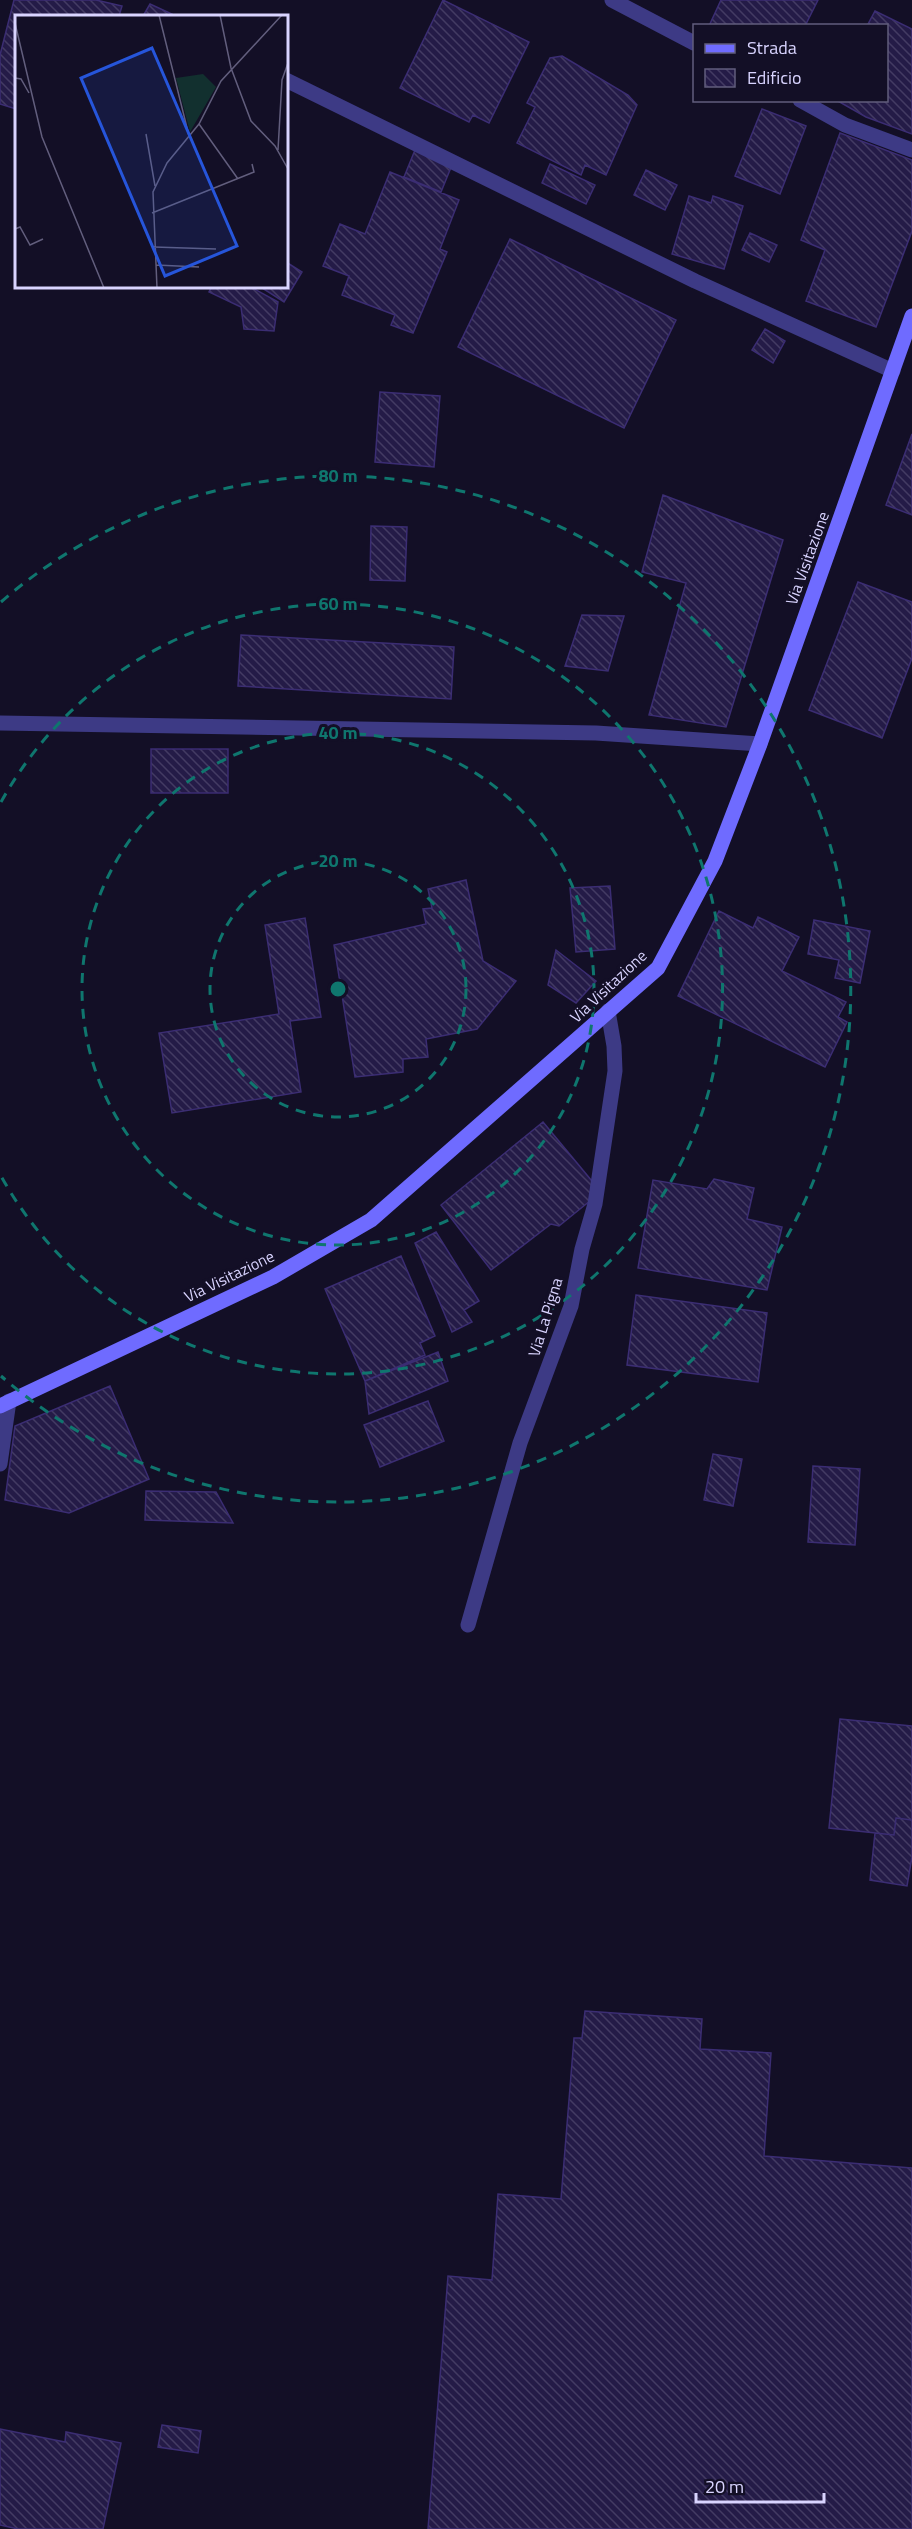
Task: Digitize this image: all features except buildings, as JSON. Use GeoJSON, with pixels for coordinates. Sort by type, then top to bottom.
{"type":"FeatureCollection","features":[{"type":"Feature","properties":{"kind":"street"},"geometry":{"type":"LineString","coordinates":[[612,0],[693,42]]}},
{"type":"Feature","properties":{"kind":"street"},"geometry":{"type":"LineString","coordinates":[[288,81],[695,281],[893,371]]}},
{"type":"Feature","properties":{"kind":"street"},"geometry":{"type":"LineString","coordinates":[[804,102],[845,125],[912,150]]}},
{"type":"Feature","properties":{"kind":"street","name":"Via Visitazione"},"geometry":{"type":"LineString","coordinates":[[5,1404],[273,1276],[371,1220],[658,968],[715,861],[760,744],[912,316]]}},
{"type":"Feature","properties":{"kind":"street"},"geometry":{"type":"LineString","coordinates":[[0,723],[596,733],[760,744]]}},
{"type":"Feature","properties":{"kind":"street","name":"Via La Pigna"},"geometry":{"type":"LineString","coordinates":[[468,1625],[520,1443],[571,1306],[582,1249],[595,1204],[615,1071],[614,1046],[608,1011]]}},
{"type":"Feature","properties":{"kind":"street"},"geometry":{"type":"LineString","coordinates":[[0,1464],[5,1404]]}}]}
